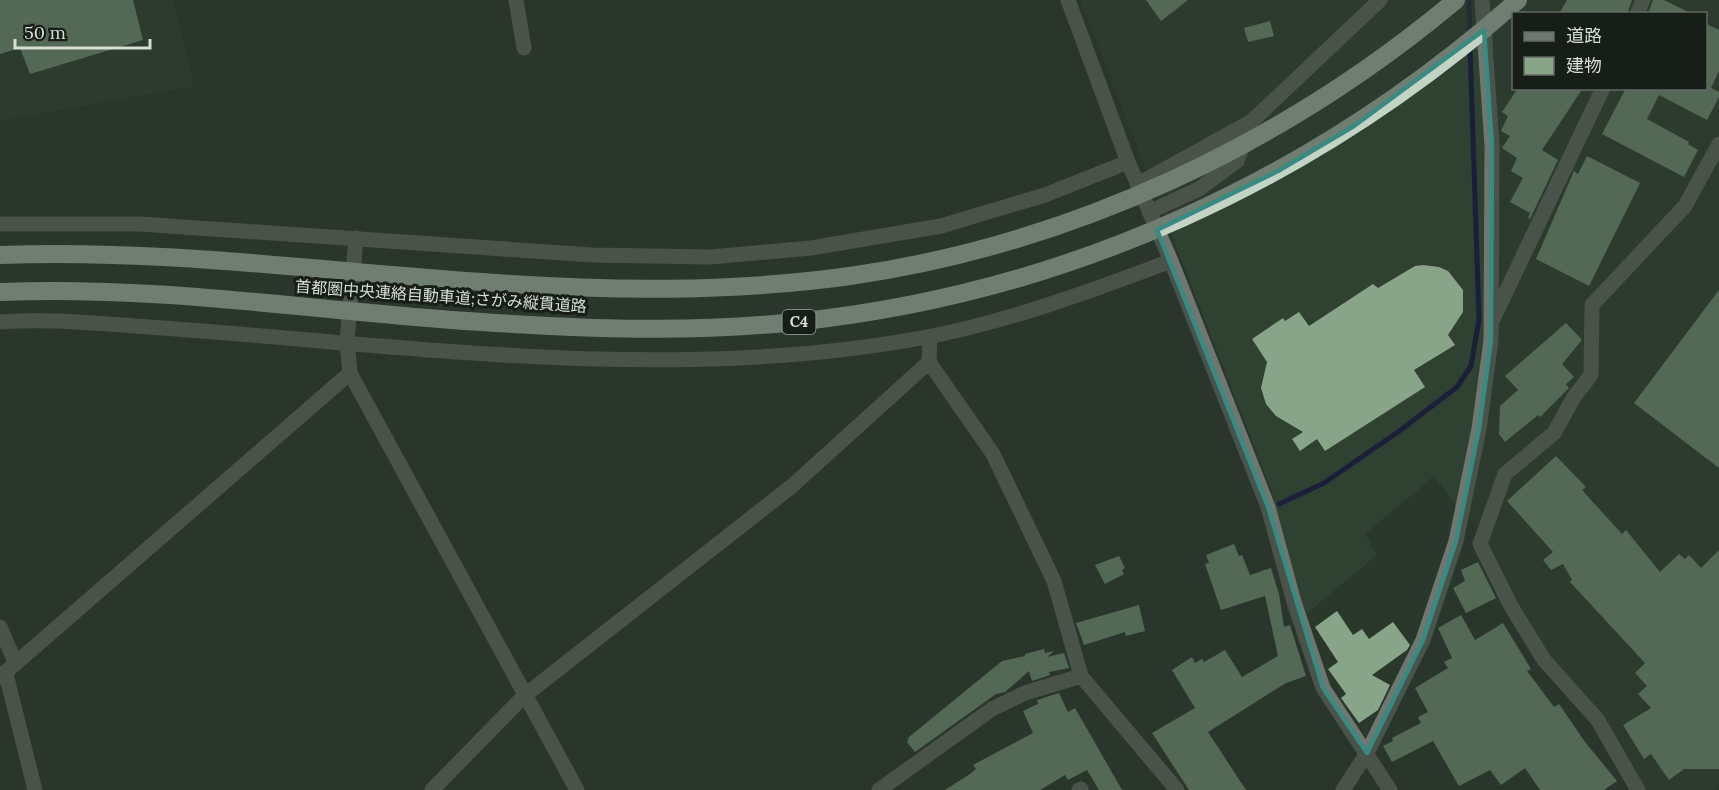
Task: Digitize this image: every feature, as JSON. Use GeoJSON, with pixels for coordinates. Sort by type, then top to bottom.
{"type":"FeatureCollection","features":[{"type":"Feature","properties":{"kind":"highway","name":"首都圏中央連絡自動車道;さがみ縦貫道路"},"geometry":{"type":"LineString","coordinates":[[0,255],[143,255],[256,262],[483,283],[675,289],[787,283],[903,267],[1020,238],[1077,219],[1184,175],[1259,138],[1328,96],[1388,54],[1456,0]]}},
{"type":"Feature","properties":{"kind":"highway","name":"首都圏中央連絡自動車道;さがみ縦貫道路"},"geometry":{"type":"LineString","coordinates":[[0,292],[143,293],[478,322],[673,329],[793,323],[914,305],[1044,272],[1143,236],[1202,210],[1278,171],[1354,126],[1413,87],[1518,0]]}},
{"type":"Feature","properties":{"kind":"street"},"geometry":{"type":"LineString","coordinates":[[516,0],[524,48]]}},
{"type":"Feature","properties":{"kind":"street"},"geometry":{"type":"LineString","coordinates":[[1068,0],[1128,162],[1171,261],[1268,507],[1294,602],[1323,688],[1390,790]]}},
{"type":"Feature","properties":{"kind":"street"},"geometry":{"type":"LineString","coordinates":[[1138,184],[1252,121],[1380,0]]}},
{"type":"Feature","properties":{"kind":"street"},"geometry":{"type":"LineString","coordinates":[[1343,790],[1366,753],[1423,640],[1456,541],[1479,429],[1491,340],[1492,146],[1482,0]]}},
{"type":"Feature","properties":{"kind":"street"},"geometry":{"type":"LineString","coordinates":[[1491,323],[1602,90]]}},
{"type":"Feature","properties":{"kind":"street"},"geometry":{"type":"LineString","coordinates":[[1149,212],[1199,189],[1237,161],[1252,121]]}},
{"type":"Feature","properties":{"kind":"street"},"geometry":{"type":"LineString","coordinates":[[1638,790],[1597,719],[1544,660],[1511,606],[1480,544],[1505,474],[1554,433],[1574,397],[1591,375],[1592,305],[1685,206],[1719,144]]}},
{"type":"Feature","properties":{"kind":"street"},"geometry":{"type":"LineString","coordinates":[[0,224],[140,224],[592,255],[710,257],[811,248],[941,226],[1045,195],[1128,162]]}},
{"type":"Feature","properties":{"kind":"street"},"geometry":{"type":"LineString","coordinates":[[356,238],[347,342],[350,373],[577,790]]}},
{"type":"Feature","properties":{"kind":"street"},"geometry":{"type":"LineString","coordinates":[[0,322],[32,320],[458,352],[636,359],[779,357],[930,337],[1028,312],[1171,261]]}},
{"type":"Feature","properties":{"kind":"street"},"geometry":{"type":"LineString","coordinates":[[930,337],[929,362],[989,449],[1054,581],[1081,676],[1177,790]]}},
{"type":"Feature","properties":{"kind":"street"},"geometry":{"type":"LineString","coordinates":[[432,790],[524,696],[792,486],[929,362]]}},
{"type":"Feature","properties":{"kind":"street"},"geometry":{"type":"LineString","coordinates":[[7,671],[350,373]]}},
{"type":"Feature","properties":{"kind":"street"},"geometry":{"type":"LineString","coordinates":[[0,627],[7,671],[35,790]]}},
{"type":"Feature","properties":{"kind":"street"},"geometry":{"type":"LineString","coordinates":[[879,790],[992,709],[1025,693],[1081,676]]}},
{"type":"Feature","properties":{"kind":"highlighted area"},"geometry":{"type":"Polygon","coordinates":[[[1484,30],[1492,146],[1491,340],[1479,429],[1456,541],[1423,640],[1367,753],[1323,688],[1268,507],[1157,230],[1278,171],[1354,126],[1484,30]]]}},
{"type":"Feature","properties":{"kind":"shaded area"},"geometry":{"type":"Polygon","coordinates":[[[0,0],[173,0],[194,86],[0,121],[0,0]]]}},
{"type":"Feature","properties":{"kind":"shaded area"},"geometry":{"type":"Polygon","coordinates":[[[1080,0],[1719,0],[1719,785],[1713,790],[1643,790],[1535,635],[1468,518],[1434,476],[1365,534],[1377,555],[1305,615],[1275,509],[1274,497],[1080,0]]]}},
{"type":"Feature","properties":{"kind":"building"},"geometry":{"type":"Polygon","coordinates":[[[0,0],[133,0],[143,40],[30,74],[20,48],[0,54],[0,0]]]}},
{"type":"Feature","properties":{"kind":"building"},"geometry":{"type":"Polygon","coordinates":[[[1146,0],[1188,0],[1161,21],[1146,0]]]}},
{"type":"Feature","properties":{"kind":"building"},"geometry":{"type":"Polygon","coordinates":[[[1567,0],[1632,0],[1628,12],[1560,12],[1567,0]]]}},
{"type":"Feature","properties":{"kind":"building"},"geometry":{"type":"Polygon","coordinates":[[[1653,0],[1664,0],[1688,12],[1649,12],[1653,0]]]}},
{"type":"Feature","properties":{"kind":"building"},"geometry":{"type":"Polygon","coordinates":[[[1270,21],[1274,36],[1248,42],[1244,28],[1270,21]]]}},
{"type":"Feature","properties":{"kind":"building"},"geometry":{"type":"Polygon","coordinates":[[[1707,24],[1719,30],[1719,71],[1711,88],[1719,92],[1719,97],[1707,120],[1659,95],[1647,119],[1689,142],[1688,144],[1698,150],[1684,177],[1602,134],[1625,90],[1707,90],[1707,24]]]}},
{"type":"Feature","properties":{"kind":"building"},"geometry":{"type":"Polygon","coordinates":[[[1517,90],[1582,90],[1542,150],[1558,160],[1530,219],[1528,218],[1530,213],[1510,202],[1523,178],[1511,171],[1517,158],[1502,148],[1510,136],[1501,131],[1508,116],[1502,112],[1517,90]]]}},
{"type":"Feature","properties":{"kind":"building"},"geometry":{"type":"Polygon","coordinates":[[[1587,156],[1640,183],[1589,286],[1536,259],[1574,171],[1578,174],[1587,156]]]}},
{"type":"Feature","properties":{"kind":"building"},"geometry":{"type":"Polygon","coordinates":[[[1423,265],[1448,271],[1463,290],[1463,312],[1448,335],[1455,345],[1414,370],[1425,387],[1325,451],[1317,439],[1300,451],[1292,439],[1303,432],[1276,416],[1266,404],[1261,388],[1267,362],[1252,339],[1283,318],[1285,321],[1299,312],[1309,326],[1373,284],[1378,288],[1415,266],[1423,265]]]}},
{"type":"Feature","properties":{"kind":"building"},"geometry":{"type":"Polygon","coordinates":[[[1719,290],[1719,468],[1634,403],[1719,290]]]}},
{"type":"Feature","properties":{"kind":"building"},"geometry":{"type":"Polygon","coordinates":[[[1566,323],[1582,340],[1562,364],[1574,377],[1566,384],[1569,388],[1540,417],[1538,415],[1505,442],[1499,434],[1500,406],[1518,390],[1505,376],[1566,323]]]}},
{"type":"Feature","properties":{"kind":"building"},"geometry":{"type":"Polygon","coordinates":[[[1556,456],[1586,487],[1582,490],[1622,534],[1626,530],[1660,572],[1679,554],[1685,559],[1689,555],[1701,568],[1719,550],[1719,769],[1684,769],[1669,780],[1651,754],[1644,759],[1623,725],[1651,708],[1638,694],[1647,686],[1635,673],[1645,663],[1570,582],[1572,580],[1563,564],[1551,570],[1543,560],[1553,552],[1507,501],[1556,456]]]}},
{"type":"Feature","properties":{"kind":"building"},"geometry":{"type":"Polygon","coordinates":[[[1234,544],[1239,556],[1242,555],[1250,575],[1271,568],[1279,594],[1284,627],[1290,625],[1306,676],[1286,683],[1208,732],[1246,790],[1189,790],[1152,733],[1195,708],[1172,670],[1192,657],[1195,663],[1202,659],[1204,662],[1225,650],[1242,677],[1278,656],[1265,596],[1221,610],[1205,564],[1209,563],[1206,555],[1234,544]]]}},
{"type":"Feature","properties":{"kind":"building"},"geometry":{"type":"Polygon","coordinates":[[[1119,556],[1125,568],[1122,570],[1124,574],[1105,584],[1095,565],[1119,556]]]}},
{"type":"Feature","properties":{"kind":"building"},"geometry":{"type":"Polygon","coordinates":[[[1478,562],[1496,598],[1466,613],[1453,588],[1465,581],[1461,570],[1478,562]]]}},
{"type":"Feature","properties":{"kind":"building"},"geometry":{"type":"Polygon","coordinates":[[[1139,605],[1145,631],[1126,636],[1125,632],[1084,645],[1076,623],[1139,605]]]}},
{"type":"Feature","properties":{"kind":"building"},"geometry":{"type":"Polygon","coordinates":[[[1337,611],[1353,635],[1362,629],[1369,639],[1393,622],[1410,645],[1407,650],[1372,675],[1390,685],[1378,710],[1359,723],[1341,698],[1346,694],[1328,669],[1338,662],[1315,627],[1337,611]]]}},
{"type":"Feature","properties":{"kind":"building"},"geometry":{"type":"Polygon","coordinates":[[[1461,615],[1475,640],[1503,623],[1531,669],[1527,671],[1554,707],[1559,704],[1585,742],[1617,781],[1604,790],[1540,790],[1525,768],[1501,785],[1490,770],[1459,786],[1433,741],[1392,762],[1383,746],[1393,741],[1392,738],[1421,723],[1418,717],[1428,712],[1415,688],[1448,668],[1444,662],[1452,658],[1438,628],[1461,615]]]}},
{"type":"Feature","properties":{"kind":"building"},"geometry":{"type":"Polygon","coordinates":[[[1044,649],[1045,653],[1054,651],[1047,657],[1064,653],[1069,668],[1049,672],[1050,675],[1032,681],[1029,671],[1005,692],[996,694],[915,752],[907,742],[909,737],[1002,661],[1044,649]]]}},
{"type":"Feature","properties":{"kind":"building"},"geometry":{"type":"Polygon","coordinates":[[[1059,693],[1068,712],[1075,708],[1122,790],[1099,790],[1087,770],[1068,780],[1065,775],[1040,790],[945,790],[976,769],[973,765],[1033,733],[1023,711],[1038,704],[1037,700],[1059,693]]]}},
{"type":"Feature","properties":{"kind":"waterway"},"geometry":{"type":"LineString","coordinates":[[1469,0],[1470,34]]}},
{"type":"Feature","properties":{"kind":"waterway"},"geometry":{"type":"LineString","coordinates":[[1279,504],[1324,483],[1398,432],[1457,387],[1471,366],[1479,319],[1470,46]]}}]}
